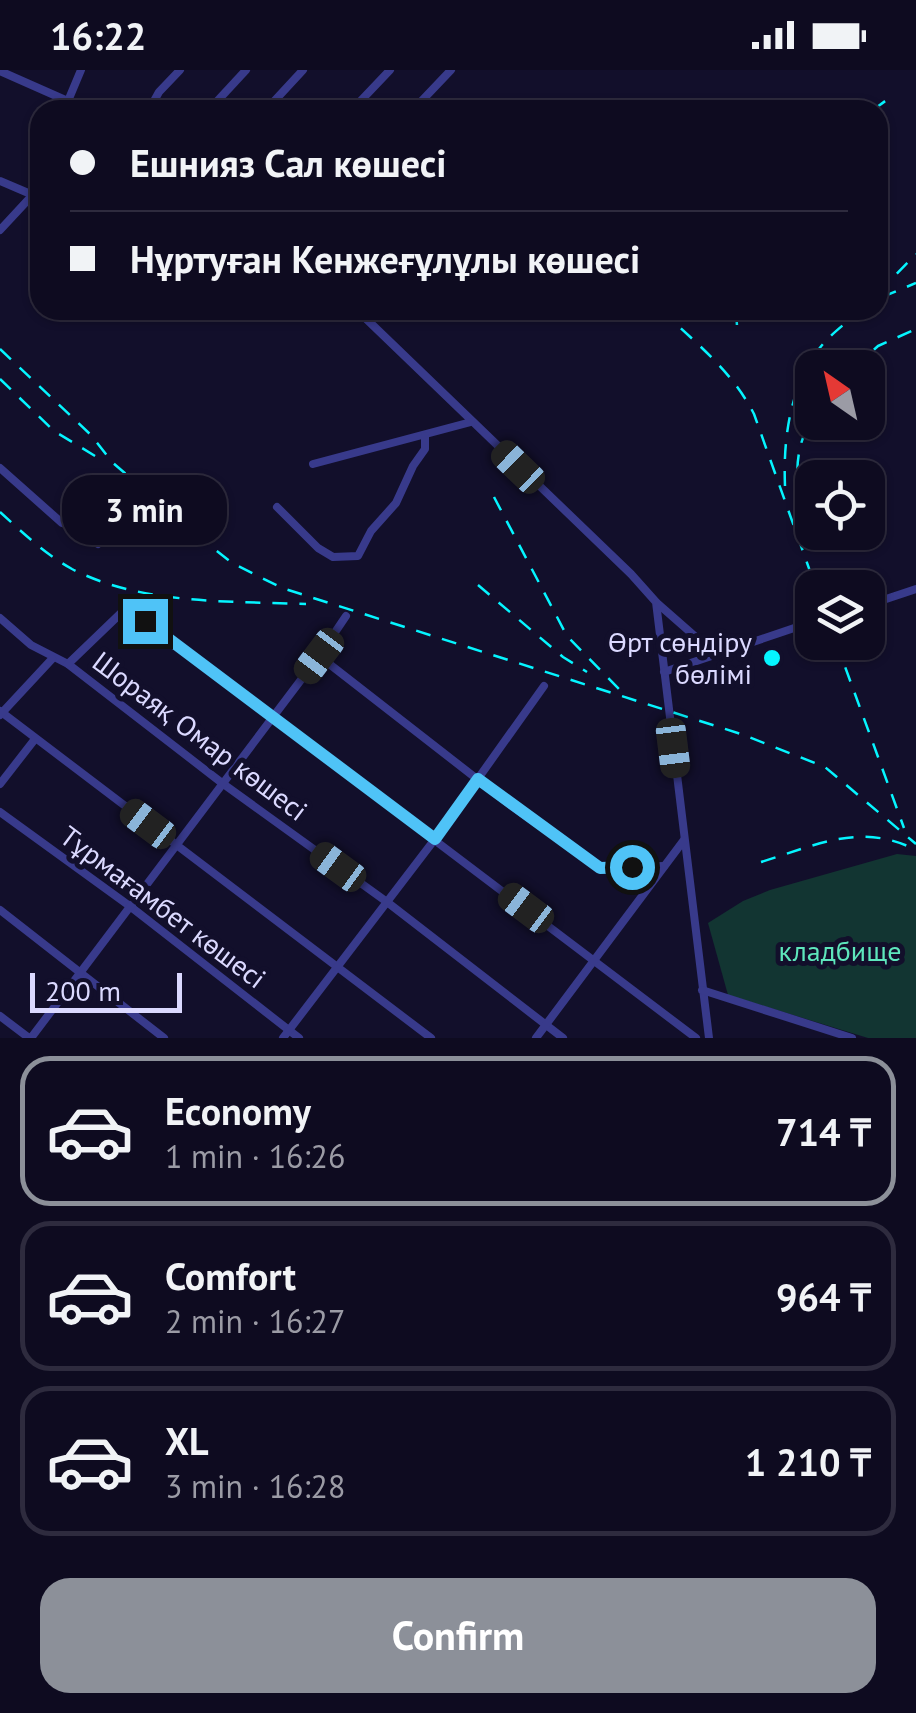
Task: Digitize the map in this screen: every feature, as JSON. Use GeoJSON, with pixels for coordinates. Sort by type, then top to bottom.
{"type":"FeatureCollection","features":[{"type":"Feature","properties":{"kind":"street"},"geometry":{"type":"LineString","coordinates":[[68,100],[81,70]]}},
{"type":"Feature","properties":{"kind":"street"},"geometry":{"type":"LineString","coordinates":[[154,100],[180,70]]}},
{"type":"Feature","properties":{"kind":"street"},"geometry":{"type":"LineString","coordinates":[[219,100],[246,70]]}},
{"type":"Feature","properties":{"kind":"street"},"geometry":{"type":"LineString","coordinates":[[275,100],[303,70]]}},
{"type":"Feature","properties":{"kind":"street"},"geometry":{"type":"LineString","coordinates":[[362,100],[390,70]]}},
{"type":"Feature","properties":{"kind":"street"},"geometry":{"type":"LineString","coordinates":[[423,100],[451,70]]}},
{"type":"Feature","properties":{"kind":"street"},"geometry":{"type":"LineString","coordinates":[[0,71],[66,100]]}},
{"type":"Feature","properties":{"kind":"street"},"geometry":{"type":"LineString","coordinates":[[0,181],[30,194]]}},
{"type":"Feature","properties":{"kind":"street"},"geometry":{"type":"LineString","coordinates":[[0,230],[30,198]]}},
{"type":"Feature","properties":{"kind":"street"},"geometry":{"type":"LineString","coordinates":[[367,320],[656,602],[714,653]]}},
{"type":"Feature","properties":{"kind":"street"},"geometry":{"type":"LineString","coordinates":[[313,464],[471,422]]}},
{"type":"Feature","properties":{"kind":"street"},"geometry":{"type":"LineString","coordinates":[[278,507],[318,548],[333,557],[358,556],[371,531],[396,503],[412,466],[425,449],[425,436]]}},
{"type":"Feature","properties":{"kind":"street"},"geometry":{"type":"LineString","coordinates":[[0,468],[62,523],[98,544]]}},
{"type":"Feature","properties":{"kind":"street"},"geometry":{"type":"LineString","coordinates":[[885,599],[916,589]]}},
{"type":"Feature","properties":{"kind":"street"},"geometry":{"type":"LineString","coordinates":[[656,602],[709,1038]]}},
{"type":"Feature","properties":{"kind":"street"},"geometry":{"type":"LineString","coordinates":[[68,664],[121,613],[130,612],[696,1038]]}},
{"type":"Feature","properties":{"kind":"street"},"geometry":{"type":"LineString","coordinates":[[0,1016],[30,1038],[346,616]]}},
{"type":"Feature","properties":{"kind":"street","name":"Шораяқ Омар көшесі"},"geometry":{"type":"LineString","coordinates":[[0,618],[31,645],[68,664],[563,1038]]}},
{"type":"Feature","properties":{"kind":"street"},"geometry":{"type":"LineString","coordinates":[[664,672],[795,627]]}},
{"type":"Feature","properties":{"kind":"street"},"geometry":{"type":"LineString","coordinates":[[319,656],[600,868],[664,866]]}},
{"type":"Feature","properties":{"kind":"street"},"geometry":{"type":"LineString","coordinates":[[52,659],[1,713],[431,1038]]}},
{"type":"Feature","properties":{"kind":"street"},"geometry":{"type":"LineString","coordinates":[[286,1034],[435,839],[544,686]]}},
{"type":"Feature","properties":{"kind":"street"},"geometry":{"type":"LineString","coordinates":[[0,784],[35,739]]}},
{"type":"Feature","properties":{"kind":"street","name":"Тұрмағамбет көшесі"},"geometry":{"type":"LineString","coordinates":[[0,812],[130,907],[286,1034],[299,1038]]}},
{"type":"Feature","properties":{"kind":"street"},"geometry":{"type":"LineString","coordinates":[[536,1038],[684,840]]}},
{"type":"Feature","properties":{"kind":"street"},"geometry":{"type":"LineString","coordinates":[[0,910],[164,1038]]}},
{"type":"Feature","properties":{"kind":"street"},"geometry":{"type":"LineString","coordinates":[[702,990],[852,1038]]}},
{"type":"Feature","properties":{"kind":"green space","name":"кладбище"},"geometry":{"type":"Polygon","coordinates":[[[897,854],[916,856],[916,1038],[868,1038],[728,995],[708,923],[770,890],[897,854]]]}},
{"type":"Feature","properties":{"kind":"railway"},"geometry":{"type":"LineString","coordinates":[[888,283],[916,254]]}},
{"type":"Feature","properties":{"kind":"railway"},"geometry":{"type":"LineString","coordinates":[[888,295],[916,283]]}},
{"type":"Feature","properties":{"kind":"railway"},"geometry":{"type":"LineString","coordinates":[[672,320],[724,371],[754,414],[810,570]]}},
{"type":"Feature","properties":{"kind":"railway"},"geometry":{"type":"LineString","coordinates":[[737,320],[737,326]]}},
{"type":"Feature","properties":{"kind":"railway"},"geometry":{"type":"LineString","coordinates":[[785,486],[787,432],[801,380],[823,344],[849,320]]}},
{"type":"Feature","properties":{"kind":"railway"},"geometry":{"type":"LineString","coordinates":[[874,350],[916,329]]}},
{"type":"Feature","properties":{"kind":"railway"},"geometry":{"type":"LineString","coordinates":[[0,349],[91,435],[112,462],[232,563],[282,588],[741,734],[825,767],[916,844]]}},
{"type":"Feature","properties":{"kind":"railway"},"geometry":{"type":"LineString","coordinates":[[0,379],[54,431],[105,462]]}},
{"type":"Feature","properties":{"kind":"railway"},"geometry":{"type":"LineString","coordinates":[[798,460],[802,440]]}},
{"type":"Feature","properties":{"kind":"railway"},"geometry":{"type":"LineString","coordinates":[[494,497],[567,636],[620,690]]}},
{"type":"Feature","properties":{"kind":"railway"},"geometry":{"type":"LineString","coordinates":[[0,512],[53,557],[99,581],[187,599],[306,604]]}},
{"type":"Feature","properties":{"kind":"railway"},"geometry":{"type":"LineString","coordinates":[[478,585],[563,657],[587,672]]}},
{"type":"Feature","properties":{"kind":"railway"},"geometry":{"type":"LineString","coordinates":[[843,660],[904,828]]}},
{"type":"Feature","properties":{"kind":"railway"},"geometry":{"type":"LineString","coordinates":[[761,862],[856,837],[875,837],[914,849]]}},
{"type":"Feature","properties":{"kind":"place","name":"Өрт сөндіру бөлімі"},"geometry":{"type":"Point","coordinates":[772,658]}},
{"type":"Feature","properties":{"kind":"route"},"geometry":{"type":"LineString","coordinates":[[145,621],[435,839],[478,779],[600,868],[632,867]]}}]}
